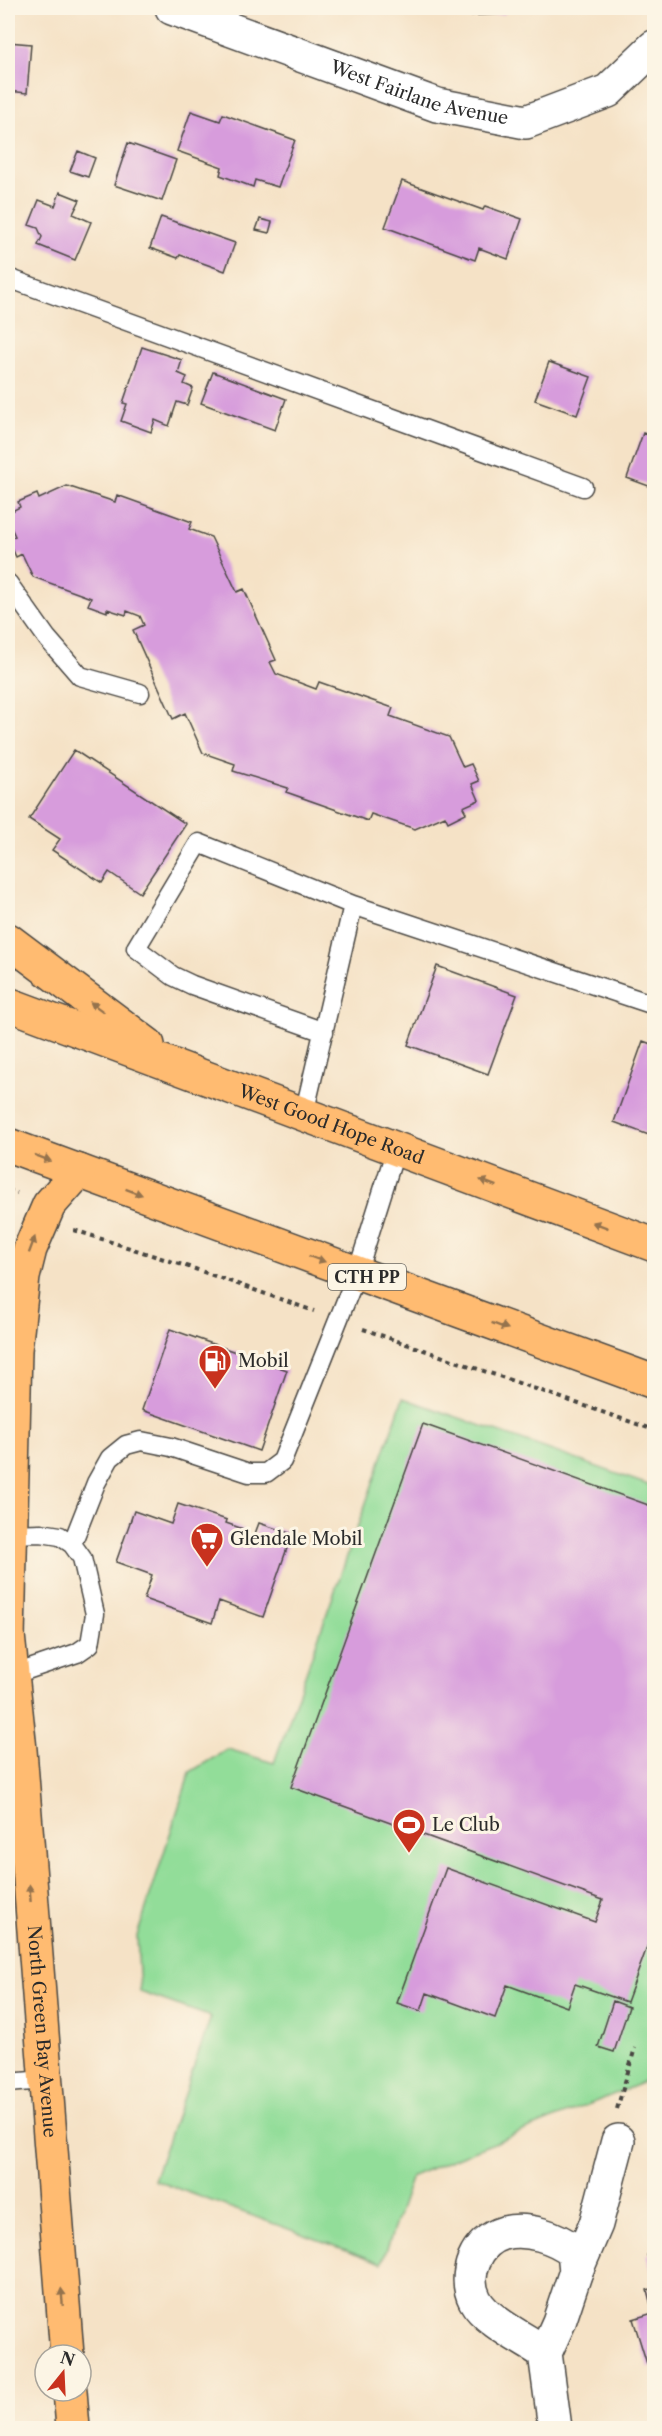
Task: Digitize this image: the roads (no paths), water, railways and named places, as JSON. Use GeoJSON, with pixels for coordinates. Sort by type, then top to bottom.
{"type":"FeatureCollection","features":[{"type":"Feature","properties":{"kind":"main road"},"geometry":{"type":"LineString","coordinates":[[8,940],[178,1067]]}},
{"type":"Feature","properties":{"kind":"main road","name":"West Good Hope Road"},"geometry":{"type":"LineString","coordinates":[[8,1004],[654,1245]]}},
{"type":"Feature","properties":{"kind":"main road","name":"CTH PP"},"geometry":{"type":"LineString","coordinates":[[8,1145],[654,1382]]}},
{"type":"Feature","properties":{"kind":"main road","name":"North Green Bay Avenue"},"geometry":{"type":"LineString","coordinates":[[66,2343],[13,1744],[12,1675],[8,1636],[15,1350],[24,1277],[30,1249],[49,1205],[79,1171]]}},
{"type":"Feature","properties":{"kind":"main road"},"geometry":{"type":"LineString","coordinates":[[70,2403],[70,2428]]}},
{"type":"Feature","properties":{"kind":"street","name":"West Fairlane Avenue"},"geometry":{"type":"LineString","coordinates":[[172,8],[437,105],[526,122],[608,91],[654,47]]}},
{"type":"Feature","properties":{"kind":"street"},"geometry":{"type":"LineString","coordinates":[[555,2428],[545,2353],[596,2224],[618,2141]]}},
{"type":"Feature","properties":{"kind":"street"},"geometry":{"type":"LineString","coordinates":[[545,2353],[486,2314],[476,2301],[471,2287],[473,2260],[480,2249],[492,2239],[505,2233],[525,2233],[560,2240],[574,2251],[576,2271]]}},
{"type":"Feature","properties":{"kind":"lane"},"geometry":{"type":"LineString","coordinates":[[8,278],[583,487]]}},
{"type":"Feature","properties":{"kind":"lane"},"geometry":{"type":"LineString","coordinates":[[8,583],[47,638],[80,676],[140,693]]}},
{"type":"Feature","properties":{"kind":"lane"},"geometry":{"type":"LineString","coordinates":[[324,1032],[192,986],[173,976],[136,948],[199,843],[353,905],[654,1005]]}},
{"type":"Feature","properties":{"kind":"lane"},"geometry":{"type":"LineString","coordinates":[[304,1114],[353,905]]}},
{"type":"Feature","properties":{"kind":"lane"},"geometry":{"type":"LineString","coordinates":[[72,1544],[96,1483],[110,1458],[126,1445],[141,1441],[171,1447],[249,1473],[266,1473],[282,1461],[357,1273],[396,1149]]}},
{"type":"Feature","properties":{"kind":"lane"},"geometry":{"type":"LineString","coordinates":[[10,1534],[41,1533],[60,1536],[72,1544],[82,1558],[95,1614],[90,1644],[76,1653],[12,1675]]}},
{"type":"Feature","properties":{"kind":"lane"},"geometry":{"type":"LineString","coordinates":[[8,2083],[44,2080]]}},
{"type":"Feature","properties":{"kind":"place","name":"Mobil"},"geometry":{"type":"Point","coordinates":[215,1390]}},
{"type":"Feature","properties":{"kind":"place","name":"Glendale Mobil"},"geometry":{"type":"Point","coordinates":[207,1568]}},
{"type":"Feature","properties":{"kind":"place","name":"Le Club"},"geometry":{"type":"Point","coordinates":[409,1854]}}]}
